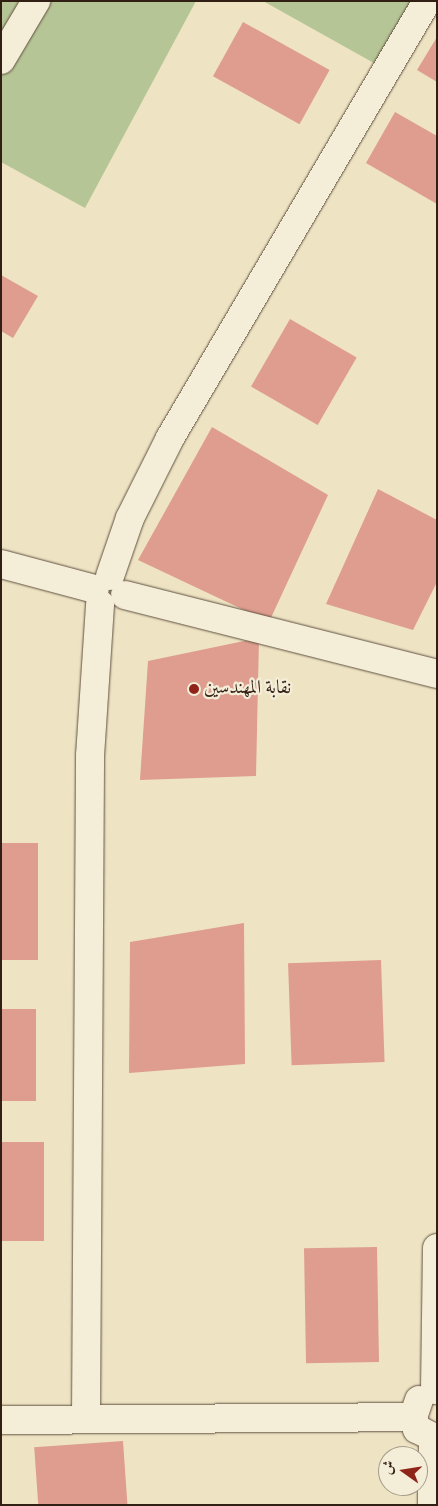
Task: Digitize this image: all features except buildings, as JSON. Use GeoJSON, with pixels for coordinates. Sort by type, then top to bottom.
{"type":"FeatureCollection","features":[{"type":"Feature","properties":{"kind":"street"},"geometry":{"type":"LineString","coordinates":[[1,60],[36,1]]}},
{"type":"Feature","properties":{"kind":"street"},"geometry":{"type":"LineString","coordinates":[[86,1419],[90,756],[108,591],[130,518],[170,438],[427,1]]}},
{"type":"Feature","properties":{"kind":"street"},"geometry":{"type":"LineString","coordinates":[[1,564],[437,674],[437,689]]}},
{"type":"Feature","properties":{"kind":"street"},"geometry":{"type":"LineString","coordinates":[[432,1505],[435,1439],[417,1429],[412,1417],[423,1394],[436,1390],[437,1248]]}},
{"type":"Feature","properties":{"kind":"street"},"geometry":{"type":"LineString","coordinates":[[1,1420],[412,1417]]}},
{"type":"Feature","properties":{"kind":"green space"},"geometry":{"type":"Polygon","coordinates":[[[1,1],[196,1],[85,208],[1,162],[1,1]]]}},
{"type":"Feature","properties":{"kind":"green space"},"geometry":{"type":"Polygon","coordinates":[[[263,1],[417,1],[381,67],[263,1]]]}},
{"type":"Feature","properties":{"kind":"place","name":"نقابة المهندسين"},"geometry":{"type":"Point","coordinates":[194,689]}}]}
